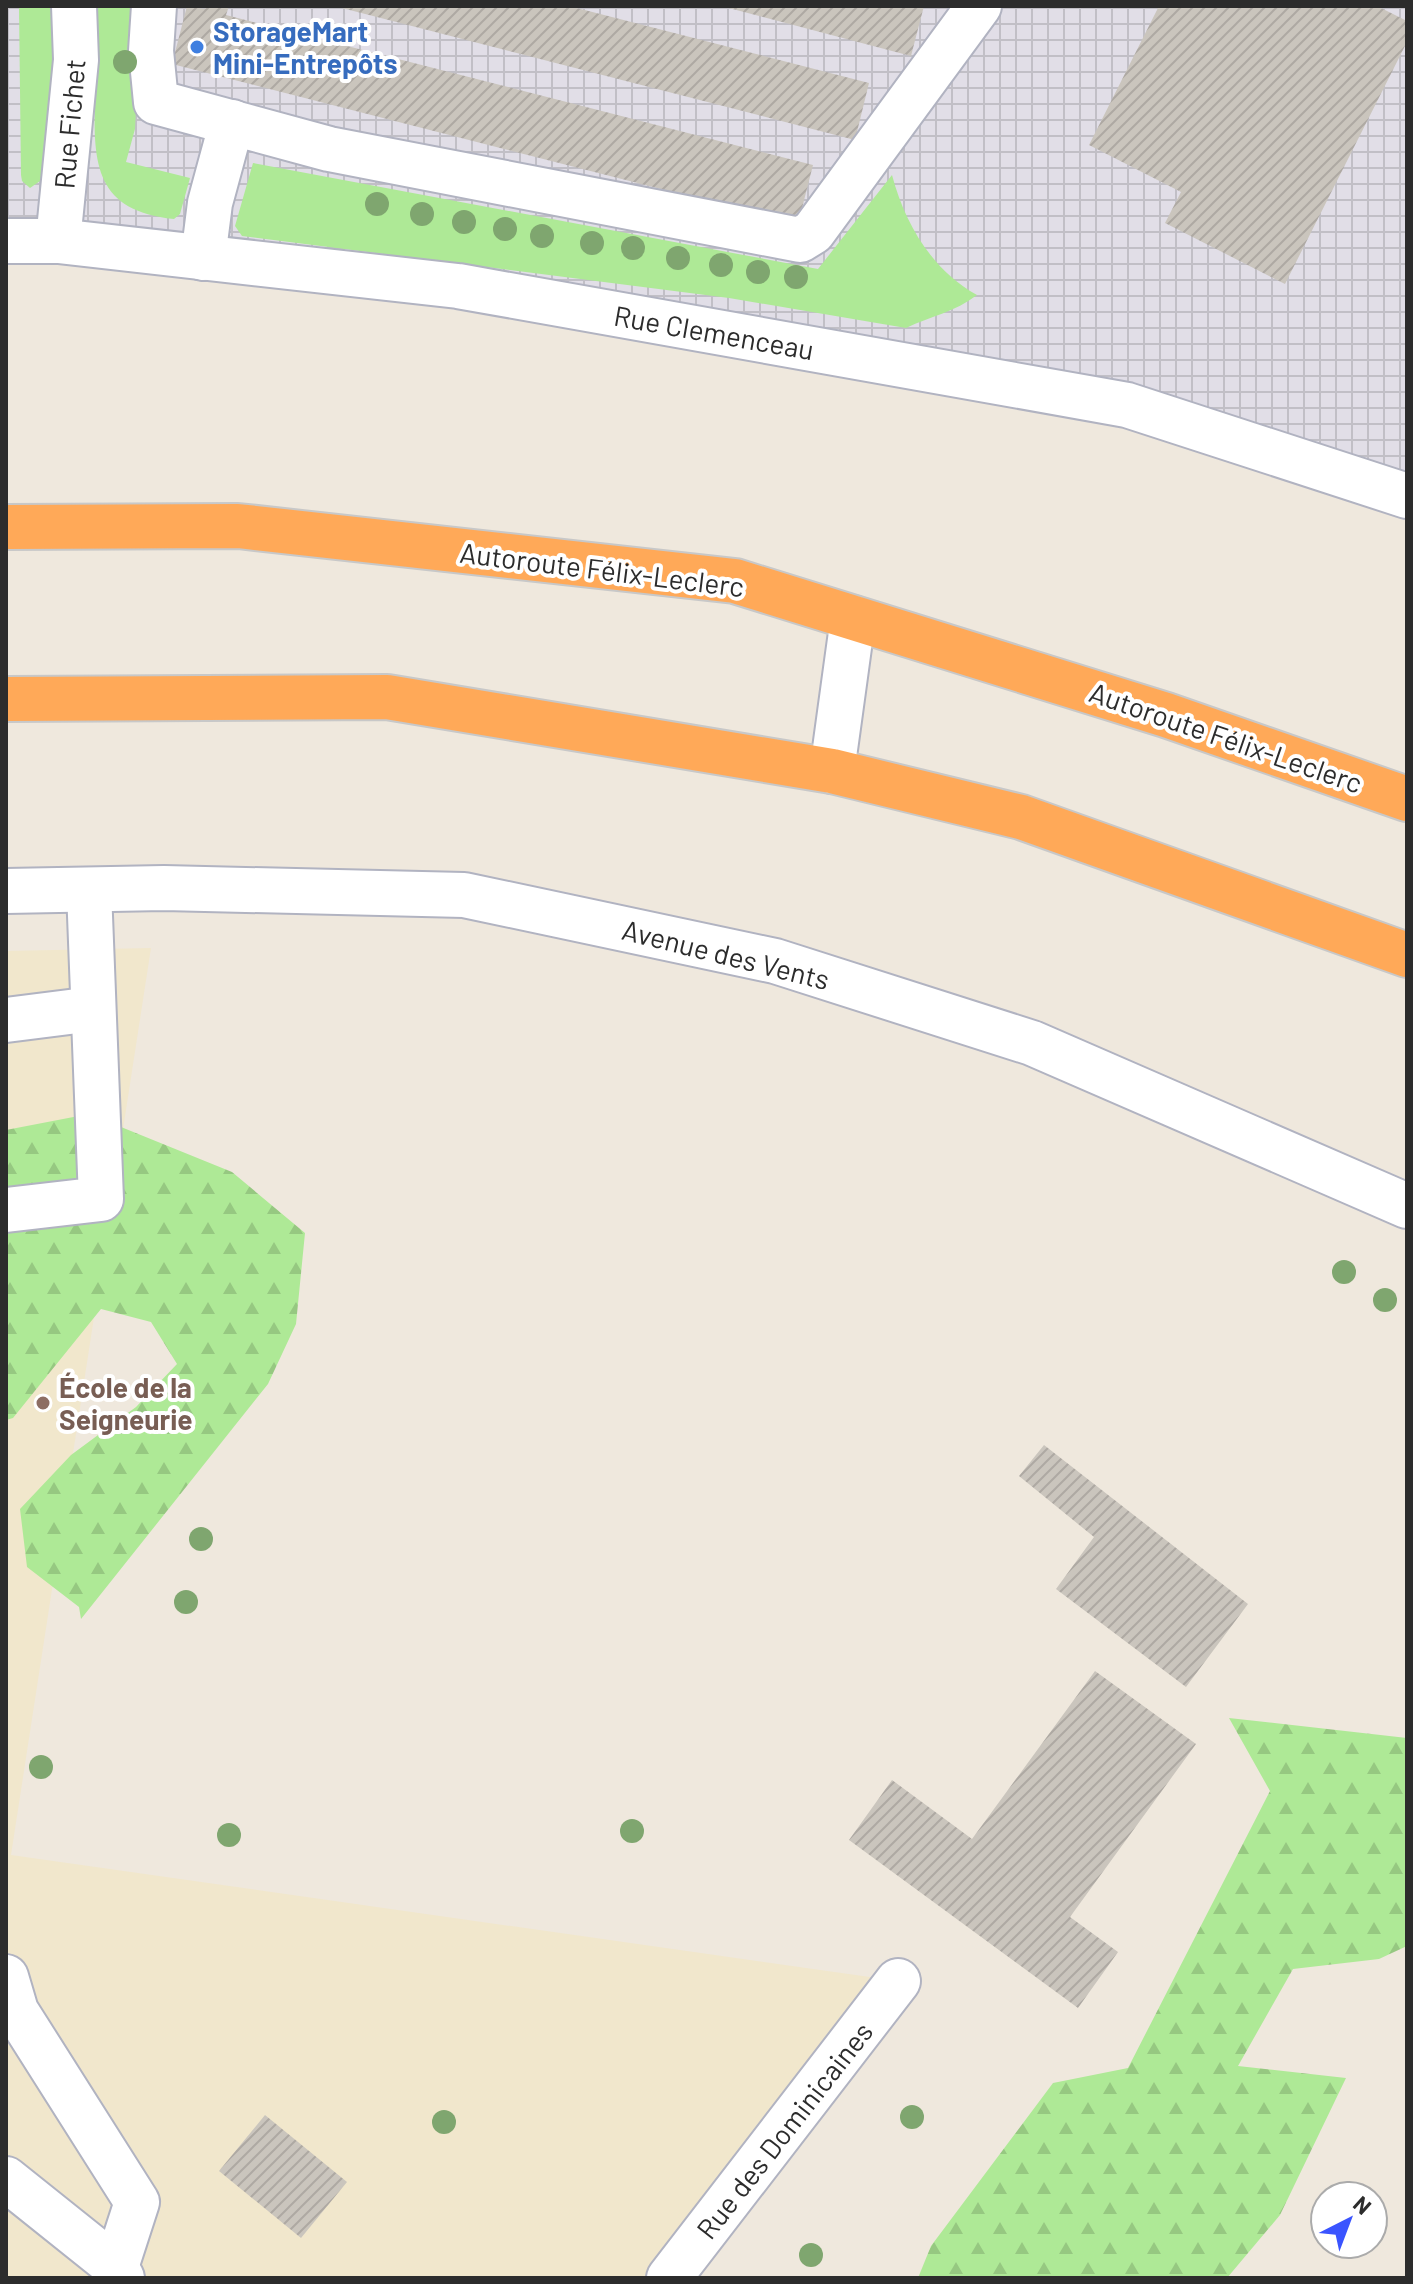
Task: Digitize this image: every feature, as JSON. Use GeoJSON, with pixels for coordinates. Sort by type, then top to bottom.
{"type":"FeatureCollection","features":[{"type":"Feature","properties":{"kind":"highway","name":"Autoroute Félix-Leclerc"},"geometry":{"type":"LineString","coordinates":[[6,527],[238,526],[735,581],[1166,715],[1407,799]]}},
{"type":"Feature","properties":{"kind":"highway"},"geometry":{"type":"LineString","coordinates":[[6,699],[387,697],[832,771],[1021,817],[1407,955]]}},
{"type":"Feature","properties":{"kind":"street","name":"Rue Fichet"},"geometry":{"type":"LineString","coordinates":[[58,241],[76,60],[74,6]]}},
{"type":"Feature","properties":{"kind":"street"},"geometry":{"type":"LineString","coordinates":[[154,6],[151,51],[156,102],[329,149],[800,240],[813,232],[979,6]]}},
{"type":"Feature","properties":{"kind":"street"},"geometry":{"type":"LineString","coordinates":[[203,258],[210,203],[232,122]]}},
{"type":"Feature","properties":{"kind":"street","name":"Rue Clemenceau"},"geometry":{"type":"LineString","coordinates":[[6,241],[58,241],[458,286],[1127,405],[1407,496]]}},
{"type":"Feature","properties":{"kind":"street"},"geometry":{"type":"LineString","coordinates":[[832,771],[853,618]]}},
{"type":"Feature","properties":{"kind":"street","name":"Avenue des Vents"},"geometry":{"type":"LineString","coordinates":[[6,891],[164,888],[464,895],[775,961],[1032,1043],[1407,1206]]}},
{"type":"Feature","properties":{"kind":"street"},"geometry":{"type":"LineString","coordinates":[[6,1210],[101,1199],[89,890]]}},
{"type":"Feature","properties":{"kind":"street"},"geometry":{"type":"LineString","coordinates":[[6,1020],[93,1009]]}},
{"type":"Feature","properties":{"kind":"street"},"geometry":{"type":"LineString","coordinates":[[6,1977],[16,2011],[137,2202],[119,2273],[6,2179]]}},
{"type":"Feature","properties":{"kind":"street","name":"Rue des Dominicaines"},"geometry":{"type":"LineString","coordinates":[[669,2278],[898,1981]]}},
{"type":"Feature","properties":{"kind":"shaded area"},"geometry":{"type":"Polygon","coordinates":[[[6,6],[1407,6],[1407,496],[1127,405],[6,241],[6,6]]]}},
{"type":"Feature","properties":{"kind":"shaded area","name":"École de la Seigneurie"},"geometry":{"type":"Polygon","coordinates":[[[151,948],[11,1855],[898,1981],[669,2278],[6,2278],[6,951],[151,948]]]}},
{"type":"Feature","properties":{"kind":"green space"},"geometry":{"type":"Polygon","coordinates":[[[19,6],[54,6],[51,110],[43,179],[30,188],[22,181],[21,175],[19,6]]]}},
{"type":"Feature","properties":{"kind":"green space"},"geometry":{"type":"Polygon","coordinates":[[[98,6],[141,6],[135,129],[126,162],[190,178],[180,214],[174,219],[128,206],[114,195],[104,181],[95,123],[98,6]]]}},
{"type":"Feature","properties":{"kind":"green space"},"geometry":{"type":"Polygon","coordinates":[[[253,163],[818,269],[892,175],[904,211],[922,244],[947,273],[977,295],[951,310],[906,328],[729,298],[242,236],[235,226],[253,163]]]}},
{"type":"Feature","properties":{"kind":"green space"},"geometry":{"type":"Polygon","coordinates":[[[89,1114],[232,1172],[305,1233],[296,1324],[268,1384],[81,1619],[79,1607],[27,1567],[20,1509],[71,1455],[136,1407],[177,1364],[151,1322],[101,1309],[13,1418],[6,1420],[6,1130],[89,1114]]]}},
{"type":"Feature","properties":{"kind":"green space"},"geometry":{"type":"Polygon","coordinates":[[[1229,1718],[1407,1738],[1407,1946],[1379,1959],[1293,1969],[1238,2066],[1346,2078],[1280,2215],[1227,2278],[918,2278],[931,2246],[1053,2083],[1128,2068],[1270,1791],[1229,1718]]]}},
{"type":"Feature","properties":{"kind":"building"},"geometry":{"type":"Polygon","coordinates":[[[187,6],[205,9],[206,6],[229,6],[226,15],[813,165],[798,224],[172,64],[187,6]]]}},
{"type":"Feature","properties":{"kind":"building"},"geometry":{"type":"Polygon","coordinates":[[[569,6],[869,83],[855,140],[338,7],[569,6]]]}},
{"type":"Feature","properties":{"kind":"building"},"geometry":{"type":"Polygon","coordinates":[[[721,6],[924,6],[911,56],[721,6]]]}},
{"type":"Feature","properties":{"kind":"building"},"geometry":{"type":"Polygon","coordinates":[[[1159,6],[1377,6],[1407,21],[1407,42],[1285,284],[1165,223],[1181,192],[1089,145],[1159,6]]]}},
{"type":"Feature","properties":{"kind":"building"},"geometry":{"type":"Polygon","coordinates":[[[1044,1445],[1248,1604],[1186,1687],[1056,1589],[1094,1537],[1019,1476],[1044,1445]]]}},
{"type":"Feature","properties":{"kind":"building"},"geometry":{"type":"Polygon","coordinates":[[[1095,1671],[1196,1744],[1070,1917],[1118,1952],[1078,2008],[849,1840],[892,1780],[972,1839],[1095,1671]]]}},
{"type":"Feature","properties":{"kind":"building"},"geometry":{"type":"Polygon","coordinates":[[[265,2115],[347,2182],[301,2238],[219,2171],[265,2115]]]}},
{"type":"Feature","properties":{"kind":"place","name":"StorageMart Mini-Entrepôts"},"geometry":{"type":"Point","coordinates":[197,47]}},
{"type":"Feature","properties":{"kind":"place","name":"École de la Seigneurie"},"geometry":{"type":"Point","coordinates":[43,1403]}}]}
